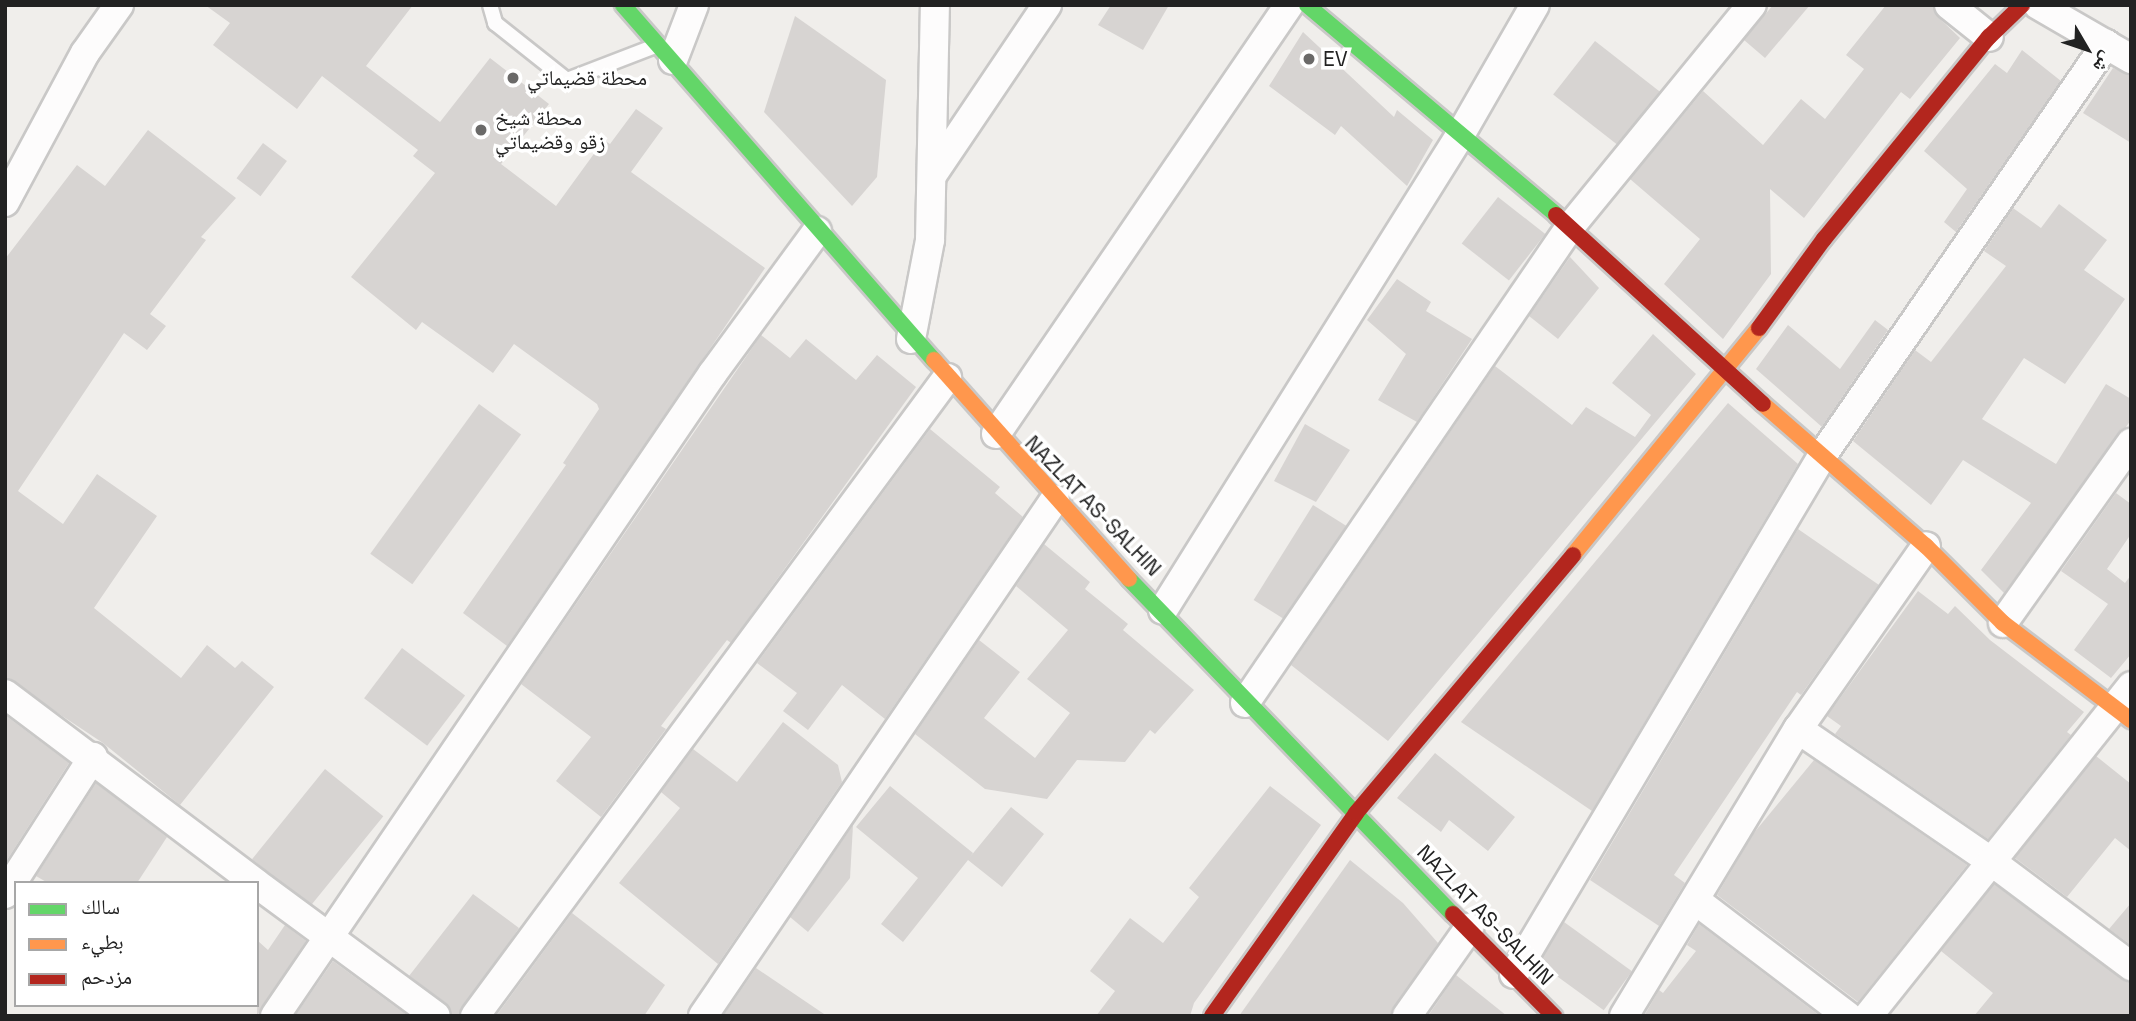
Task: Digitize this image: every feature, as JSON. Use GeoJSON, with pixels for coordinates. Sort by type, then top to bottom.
{"type":"FeatureCollection","features":[{"type":"Feature","properties":{"kind":"street"},"geometry":{"type":"LineString","coordinates":[[5,202],[85,53],[119,5]]}},
{"type":"Feature","properties":{"kind":"street","name":"NAZLAT AS-SALHIN"},"geometry":{"type":"LineString","coordinates":[[623,5],[911,339],[1055,499],[1163,610],[1245,703],[1554,1016]]}},
{"type":"Feature","properties":{"kind":"street"},"geometry":{"type":"LineString","coordinates":[[666,52],[694,5]]}},
{"type":"Feature","properties":{"kind":"street"},"geometry":{"type":"LineString","coordinates":[[911,339],[930,240],[935,5]]}},
{"type":"Feature","properties":{"kind":"street"},"geometry":{"type":"LineString","coordinates":[[933,174],[1047,5]]}},
{"type":"Feature","properties":{"kind":"street"},"geometry":{"type":"LineString","coordinates":[[996,434],[1289,5]]}},
{"type":"Feature","properties":{"kind":"street"},"geometry":{"type":"LineString","coordinates":[[1307,5],[1459,137],[1570,227],[1726,372],[1824,453],[1926,546],[2003,623],[2125,704],[1992,862],[1868,1016]]}},
{"type":"Feature","properties":{"kind":"street"},"geometry":{"type":"LineString","coordinates":[[1163,610],[1459,137],[1535,5]]}},
{"type":"Feature","properties":{"kind":"street"},"geometry":{"type":"LineString","coordinates":[[1245,703],[1570,227],[1752,5]]}},
{"type":"Feature","properties":{"kind":"street"},"geometry":{"type":"LineString","coordinates":[[1949,5],[1989,37]]}},
{"type":"Feature","properties":{"kind":"street"},"geometry":{"type":"LineString","coordinates":[[1212,1016],[1356,813],[1726,372],[1824,239],[1989,37],[2022,5]]}},
{"type":"Feature","properties":{"kind":"street"},"geometry":{"type":"LineString","coordinates":[[2038,5],[2131,59]]}},
{"type":"Feature","properties":{"kind":"street"},"geometry":{"type":"LineString","coordinates":[[1514,974],[1824,453],[2106,44]]}},
{"type":"Feature","properties":{"kind":"street"},"geometry":{"type":"LineString","coordinates":[[275,1016],[713,373],[817,231]]}},
{"type":"Feature","properties":{"kind":"street"},"geometry":{"type":"LineString","coordinates":[[475,1016],[947,378]]}},
{"type":"Feature","properties":{"kind":"street"},"geometry":{"type":"LineString","coordinates":[[2003,623],[2131,443]]}},
{"type":"Feature","properties":{"kind":"street"},"geometry":{"type":"LineString","coordinates":[[703,1016],[1055,499]]}},
{"type":"Feature","properties":{"kind":"street"},"geometry":{"type":"LineString","coordinates":[[1624,1016],[1798,729],[1926,546]]}},
{"type":"Feature","properties":{"kind":"street"},"geometry":{"type":"LineString","coordinates":[[5,694],[93,757],[254,881]]}},
{"type":"Feature","properties":{"kind":"street"},"geometry":{"type":"LineString","coordinates":[[1798,729],[1992,862],[2131,966]]}},
{"type":"Feature","properties":{"kind":"street"},"geometry":{"type":"LineString","coordinates":[[7,885],[93,757]]}},
{"type":"Feature","properties":{"kind":"street"},"geometry":{"type":"LineString","coordinates":[[259,885],[436,1016]]}},
{"type":"Feature","properties":{"kind":"street"},"geometry":{"type":"LineString","coordinates":[[1695,900],[1848,1016]]}},
{"type":"Feature","properties":{"kind":"street"},"geometry":{"type":"LineString","coordinates":[[1408,1016],[1469,928]]}},
{"type":"Feature","properties":{"kind":"lane"},"geometry":{"type":"LineString","coordinates":[[490,5],[495,23],[567,79],[666,52]]}},
{"type":"Feature","properties":{"kind":"building"},"geometry":{"type":"Polygon","coordinates":[[[205,5],[413,5],[366,66],[440,122],[490,58],[549,104],[501,164],[556,206],[604,140],[610,144],[636,109],[663,128],[631,172],[765,268],[507,646],[463,613],[566,465],[563,463],[599,409],[597,404],[514,344],[493,373],[422,322],[416,330],[351,277],[435,173],[413,156],[418,150],[322,76],[297,109],[213,45],[230,23],[205,5]]]}},
{"type":"Feature","properties":{"kind":"building"},"geometry":{"type":"Polygon","coordinates":[[[1111,5],[1169,5],[1143,50],[1098,25],[1111,5]]]}},
{"type":"Feature","properties":{"kind":"building"},"geometry":{"type":"Polygon","coordinates":[[[1773,5],[1810,5],[1765,58],[1744,40],[1773,5]]]}},
{"type":"Feature","properties":{"kind":"building"},"geometry":{"type":"Polygon","coordinates":[[[1886,5],[1933,5],[1938,17],[1960,38],[1910,99],[1901,92],[1804,218],[1770,189],[1771,274],[1723,339],[1664,284],[1700,239],[1630,179],[1703,91],[1763,145],[1801,99],[1825,119],[1864,69],[1846,55],[1886,5]]]}},
{"type":"Feature","properties":{"kind":"building"},"geometry":{"type":"Polygon","coordinates":[[[795,16],[886,80],[877,177],[852,206],[764,112],[795,16]]]}},
{"type":"Feature","properties":{"kind":"building"},"geometry":{"type":"Polygon","coordinates":[[[1303,32],[1394,117],[1397,110],[1433,140],[1407,186],[1341,126],[1335,135],[1269,86],[1303,32]]]}},
{"type":"Feature","properties":{"kind":"building"},"geometry":{"type":"Polygon","coordinates":[[[1595,41],[1660,91],[1618,145],[1553,95],[1595,41]]]}},
{"type":"Feature","properties":{"kind":"building"},"geometry":{"type":"Polygon","coordinates":[[[2022,50],[2061,81],[1956,232],[1944,222],[1967,189],[1924,151],[1995,64],[2007,73],[2022,50]]]}},
{"type":"Feature","properties":{"kind":"building"},"geometry":{"type":"Polygon","coordinates":[[[2113,68],[2131,76],[2131,143],[2083,113],[2113,68]]]}},
{"type":"Feature","properties":{"kind":"building"},"geometry":{"type":"Polygon","coordinates":[[[148,130],[236,198],[201,237],[206,240],[150,314],[166,326],[147,350],[124,333],[18,491],[63,524],[97,474],[157,516],[94,608],[181,678],[207,645],[235,668],[242,661],[274,687],[180,805],[103,743],[5,678],[5,259],[77,165],[105,186],[148,130]]]}},
{"type":"Feature","properties":{"kind":"building"},"geometry":{"type":"Polygon","coordinates":[[[263,143],[287,161],[260,196],[237,178],[263,143]]]}},
{"type":"Feature","properties":{"kind":"building"},"geometry":{"type":"Polygon","coordinates":[[[1498,197],[1545,234],[1509,280],[1462,243],[1498,197]]]}},
{"type":"Feature","properties":{"kind":"building"},"geometry":{"type":"Polygon","coordinates":[[[2059,204],[2107,240],[2084,270],[2125,299],[2065,384],[2024,358],[1982,419],[2056,464],[2106,384],[2131,399],[2131,420],[2004,593],[1981,570],[2031,503],[1963,460],[1931,505],[1853,441],[1915,350],[1931,362],[2006,266],[1984,251],[2013,208],[2041,228],[2059,204]]]}},
{"type":"Feature","properties":{"kind":"building"},"geometry":{"type":"Polygon","coordinates":[[[1570,257],[1599,288],[1558,339],[1529,316],[1570,257]]]}},
{"type":"Feature","properties":{"kind":"building"},"geometry":{"type":"Polygon","coordinates":[[[1397,279],[1431,302],[1426,311],[1472,339],[1417,422],[1378,400],[1406,354],[1367,320],[1397,279]]]}},
{"type":"Feature","properties":{"kind":"building"},"geometry":{"type":"Polygon","coordinates":[[[1875,320],[1888,330],[1822,427],[1756,369],[1788,325],[1840,369],[1875,320]]]}},
{"type":"Feature","properties":{"kind":"building"},"geometry":{"type":"Polygon","coordinates":[[[1653,334],[1696,374],[1388,741],[1291,665],[1495,366],[1572,425],[1586,407],[1635,437],[1651,415],[1612,383],[1653,334]]]}},
{"type":"Feature","properties":{"kind":"building"},"geometry":{"type":"Polygon","coordinates":[[[761,335],[790,358],[806,339],[856,380],[877,355],[916,387],[731,643],[727,640],[661,726],[666,729],[601,817],[556,781],[591,737],[521,684],[761,335]]]}},
{"type":"Feature","properties":{"kind":"building"},"geometry":{"type":"Polygon","coordinates":[[[1728,403],[1798,464],[1592,811],[1461,722],[1728,403]]]}},
{"type":"Feature","properties":{"kind":"building"},"geometry":{"type":"Polygon","coordinates":[[[479,404],[521,435],[412,584],[370,554],[479,404]]]}},
{"type":"Feature","properties":{"kind":"building"},"geometry":{"type":"Polygon","coordinates":[[[1305,424],[1350,450],[1316,502],[1274,481],[1305,424]]]}},
{"type":"Feature","properties":{"kind":"building"},"geometry":{"type":"Polygon","coordinates":[[[930,429],[1000,487],[995,493],[1023,517],[885,719],[842,685],[808,730],[783,711],[797,693],[757,663],[930,429]]]}},
{"type":"Feature","properties":{"kind":"building"},"geometry":{"type":"Polygon","coordinates":[[[2116,493],[2131,504],[2131,534],[2107,569],[2125,583],[2131,575],[2131,654],[2111,678],[2074,650],[2108,604],[2061,571],[2116,493]]]}},
{"type":"Feature","properties":{"kind":"building"},"geometry":{"type":"Polygon","coordinates":[[[1313,505],[1346,526],[1287,621],[1254,600],[1313,505]]]}},
{"type":"Feature","properties":{"kind":"building"},"geometry":{"type":"Polygon","coordinates":[[[1798,529],[1879,585],[1801,695],[1797,692],[1674,875],[1685,883],[1659,926],[1590,880],[1798,529]]]}},
{"type":"Feature","properties":{"kind":"building"},"geometry":{"type":"Polygon","coordinates":[[[1044,544],[1090,582],[1085,589],[1128,624],[1123,630],[1194,690],[1155,734],[1150,730],[1125,762],[1077,760],[1047,799],[985,789],[915,734],[979,640],[1020,672],[984,718],[1035,758],[1070,713],[1027,679],[1068,630],[1016,586],[1044,544]]]}},
{"type":"Feature","properties":{"kind":"building"},"geometry":{"type":"Polygon","coordinates":[[[1918,591],[1948,614],[1955,606],[1990,640],[2084,712],[2067,732],[2071,735],[1988,839],[1835,734],[1841,726],[1827,716],[1918,591]]]}},
{"type":"Feature","properties":{"kind":"building"},"geometry":{"type":"Polygon","coordinates":[[[402,648],[465,696],[427,746],[364,698],[402,648]]]}},
{"type":"Feature","properties":{"kind":"building"},"geometry":{"type":"Polygon","coordinates":[[[5,715],[69,763],[7,860],[5,859],[5,715]]]}},
{"type":"Feature","properties":{"kind":"building"},"geometry":{"type":"Polygon","coordinates":[[[783,722],[838,765],[842,782],[718,964],[619,883],[680,808],[661,792],[693,749],[737,782],[783,722]]]}},
{"type":"Feature","properties":{"kind":"building"},"geometry":{"type":"Polygon","coordinates":[[[1435,753],[1515,817],[1488,851],[1449,820],[1441,832],[1397,798],[1435,753]]]}},
{"type":"Feature","properties":{"kind":"building"},"geometry":{"type":"Polygon","coordinates":[[[2096,756],[2131,784],[2131,851],[2115,838],[2067,897],[2015,858],[2096,756]]]}},
{"type":"Feature","properties":{"kind":"building"},"geometry":{"type":"Polygon","coordinates":[[[1814,760],[1967,865],[1858,1002],[1717,895],[1753,834],[1814,760]]]}},
{"type":"Feature","properties":{"kind":"building"},"geometry":{"type":"Polygon","coordinates":[[[325,769],[383,816],[310,906],[252,859],[325,769]]]}},
{"type":"Feature","properties":{"kind":"building"},"geometry":{"type":"Polygon","coordinates":[[[96,783],[167,837],[138,881],[45,881],[36,876],[96,783]]]}},
{"type":"Feature","properties":{"kind":"building"},"geometry":{"type":"Polygon","coordinates":[[[890,786],[973,853],[970,857],[1011,807],[1044,834],[1002,887],[968,860],[903,942],[881,924],[918,878],[856,827],[890,786]]]}},
{"type":"Feature","properties":{"kind":"building"},"geometry":{"type":"Polygon","coordinates":[[[1270,786],[1321,825],[1194,1003],[1190,1016],[1096,1016],[1115,991],[1090,971],[1130,918],[1163,943],[1199,897],[1189,888],[1270,786]]]}},
{"type":"Feature","properties":{"kind":"building"},"geometry":{"type":"Polygon","coordinates":[[[853,825],[850,878],[808,932],[790,917],[853,825]]]}},
{"type":"Feature","properties":{"kind":"building"},"geometry":{"type":"Polygon","coordinates":[[[1350,860],[1403,903],[1438,943],[1391,1016],[1239,1016],[1350,860]]]}},
{"type":"Feature","properties":{"kind":"building"},"geometry":{"type":"Polygon","coordinates":[[[1994,884],[2131,982],[2131,1016],[1974,1016],[1993,993],[1941,951],[1994,884]]]}},
{"type":"Feature","properties":{"kind":"building"},"geometry":{"type":"Polygon","coordinates":[[[473,894],[519,928],[459,1016],[452,1016],[446,1003],[409,976],[473,894]]]}},
{"type":"Feature","properties":{"kind":"building"},"geometry":{"type":"Polygon","coordinates":[[[2131,903],[2131,945],[2109,929],[2131,903]]]}},
{"type":"Feature","properties":{"kind":"building"},"geometry":{"type":"Polygon","coordinates":[[[572,913],[665,985],[644,1016],[496,1016],[572,913]]]}},
{"type":"Feature","properties":{"kind":"building"},"geometry":{"type":"Polygon","coordinates":[[[1564,922],[1632,971],[1604,1010],[1536,961],[1564,922]]]}},
{"type":"Feature","properties":{"kind":"building"},"geometry":{"type":"Polygon","coordinates":[[[1699,924],[1820,1016],[1644,1016],[1659,990],[1663,993],[1696,951],[1687,945],[1699,924]]]}},
{"type":"Feature","properties":{"kind":"building"},"geometry":{"type":"Polygon","coordinates":[[[285,925],[306,941],[257,1016],[259,942],[268,950],[285,925]]]}},
{"type":"Feature","properties":{"kind":"building"},"geometry":{"type":"Polygon","coordinates":[[[333,961],[408,1016],[295,1016],[333,961]]]}},
{"type":"Feature","properties":{"kind":"building"},"geometry":{"type":"Polygon","coordinates":[[[756,968],[827,1016],[723,1016],[756,968]]]}},
{"type":"Feature","properties":{"kind":"building"},"geometry":{"type":"Polygon","coordinates":[[[1456,975],[1507,1016],[1428,1016],[1456,975]]]}},
{"type":"Feature","properties":{"kind":"traffic: fast"},"geometry":{"type":"LineString","coordinates":[[623,5],[934,360]]}},
{"type":"Feature","properties":{"kind":"traffic: fast"},"geometry":{"type":"LineString","coordinates":[[1307,5],[1556,215]]}},
{"type":"Feature","properties":{"kind":"traffic: fast"},"geometry":{"type":"LineString","coordinates":[[1129,579],[1453,914]]}},
{"type":"Feature","properties":{"kind":"traffic: slow"},"geometry":{"type":"LineString","coordinates":[[1573,555],[1759,328]]}},
{"type":"Feature","properties":{"kind":"traffic: slow"},"geometry":{"type":"LineString","coordinates":[[934,360],[1129,579]]}},
{"type":"Feature","properties":{"kind":"traffic: slow"},"geometry":{"type":"LineString","coordinates":[[1763,404],[1926,546],[2003,623],[2131,720]]}},
{"type":"Feature","properties":{"kind":"traffic: jam"},"geometry":{"type":"LineString","coordinates":[[1759,328],[1824,239],[1989,37],[2022,5]]}},
{"type":"Feature","properties":{"kind":"traffic: jam"},"geometry":{"type":"LineString","coordinates":[[1556,215],[1763,404]]}},
{"type":"Feature","properties":{"kind":"traffic: jam"},"geometry":{"type":"LineString","coordinates":[[1212,1016],[1356,813],[1573,555]]}},
{"type":"Feature","properties":{"kind":"traffic: jam"},"geometry":{"type":"LineString","coordinates":[[1453,914],[1554,1016]]}},
{"type":"Feature","properties":{"kind":"place","name":"EV"},"geometry":{"type":"Point","coordinates":[1309,59]}},
{"type":"Feature","properties":{"kind":"place","name":"محطة قضيماتي"},"geometry":{"type":"Point","coordinates":[513,78]}},
{"type":"Feature","properties":{"kind":"place","name":"محطة شيخ زقو وقضيماتي"},"geometry":{"type":"Point","coordinates":[481,130]}}]}
